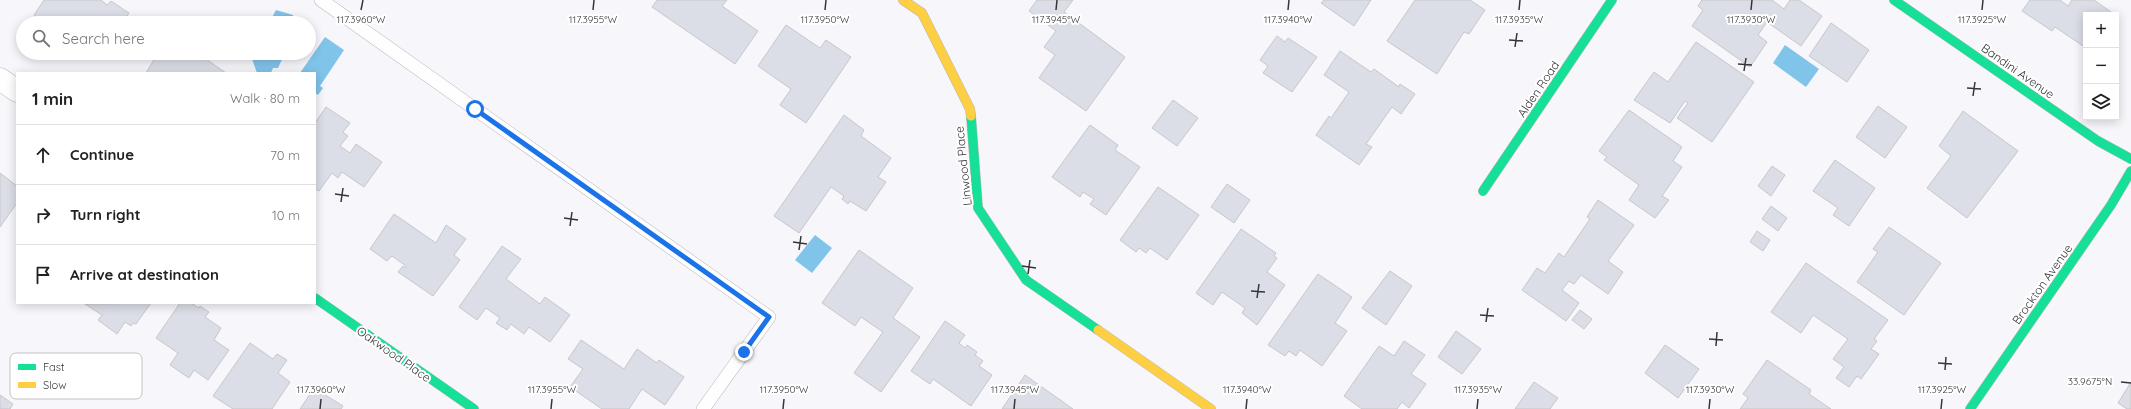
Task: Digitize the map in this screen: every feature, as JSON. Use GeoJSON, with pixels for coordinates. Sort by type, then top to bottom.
{"type":"FeatureCollection","features":[{"type":"Feature","properties":{"kind":"street","name":"Linwood Place"},"geometry":{"type":"LineString","coordinates":[[903,0],[922,13],[970,109],[978,208],[1026,280],[1211,409]]}},
{"type":"Feature","properties":{"kind":"street","name":"Alden Road"},"geometry":{"type":"LineString","coordinates":[[1483,191],[1612,0]]}},
{"type":"Feature","properties":{"kind":"street","name":"Bandini Avenue"},"geometry":{"type":"LineString","coordinates":[[1894,0],[2098,141],[2131,159]]}},
{"type":"Feature","properties":{"kind":"street"},"geometry":{"type":"LineString","coordinates":[[0,79],[16,90]]}},
{"type":"Feature","properties":{"kind":"street","name":"Brockton Avenue"},"geometry":{"type":"LineString","coordinates":[[1970,409],[2107,212],[2131,172]]}},
{"type":"Feature","properties":{"kind":"street","name":"Oakwood Place"},"geometry":{"type":"LineString","coordinates":[[316,299],[474,409]]}},
{"type":"Feature","properties":{"kind":"lane"},"geometry":{"type":"LineString","coordinates":[[321,0],[769,317],[702,409]]}},
{"type":"Feature","properties":{"kind":"water"},"geometry":{"type":"Polygon","coordinates":[[[276,10],[293,16],[273,16],[276,10]]]}},
{"type":"Feature","properties":{"kind":"water"},"geometry":{"type":"Polygon","coordinates":[[[325,37],[344,50],[320,86],[323,88],[318,95],[316,94],[316,72],[301,72],[309,60],[316,60],[316,50],[325,37]]]}},
{"type":"Feature","properties":{"kind":"water"},"geometry":{"type":"Polygon","coordinates":[[[1785,45],[1819,69],[1806,87],[1773,63],[1785,45]]]}},
{"type":"Feature","properties":{"kind":"water"},"geometry":{"type":"Polygon","coordinates":[[[252,60],[282,60],[278,68],[273,68],[271,72],[257,72],[252,60]]]}},
{"type":"Feature","properties":{"kind":"water"},"geometry":{"type":"Polygon","coordinates":[[[815,235],[832,248],[812,273],[795,260],[815,235]]]}},
{"type":"Feature","properties":{"kind":"building"},"geometry":{"type":"Polygon","coordinates":[[[44,0],[101,0],[107,5],[111,1],[129,13],[127,16],[34,15],[44,0]]]}},
{"type":"Feature","properties":{"kind":"building"},"geometry":{"type":"Polygon","coordinates":[[[657,0],[727,0],[722,6],[758,31],[735,64],[652,7],[657,0]]]}},
{"type":"Feature","properties":{"kind":"building"},"geometry":{"type":"Polygon","coordinates":[[[1037,0],[1073,0],[1064,12],[1125,57],[1086,111],[1039,78],[1055,55],[1044,47],[1056,31],[1029,11],[1037,0]]]}},
{"type":"Feature","properties":{"kind":"building"},"geometry":{"type":"Polygon","coordinates":[[[1324,0],[1371,0],[1354,26],[1321,3],[1324,0]]]}},
{"type":"Feature","properties":{"kind":"building"},"geometry":{"type":"Polygon","coordinates":[[[1415,0],[1470,0],[1485,10],[1469,34],[1464,32],[1437,74],[1387,41],[1415,0]]]}},
{"type":"Feature","properties":{"kind":"building"},"geometry":{"type":"Polygon","coordinates":[[[1702,0],[1772,0],[1784,9],[1790,0],[1799,0],[1822,16],[1801,46],[1767,22],[1758,35],[1767,42],[1750,67],[1692,26],[1703,10],[1698,6],[1702,0]]]}},
{"type":"Feature","properties":{"kind":"building"},"geometry":{"type":"Polygon","coordinates":[[[2030,0],[2060,0],[2068,6],[2072,0],[2094,0],[2111,12],[2083,12],[2083,46],[2055,27],[2052,31],[2022,11],[2030,0]]]}},
{"type":"Feature","properties":{"kind":"building"},"geometry":{"type":"Polygon","coordinates":[[[1831,23],[1869,50],[1847,82],[1809,56],[1831,23]]]}},
{"type":"Feature","properties":{"kind":"building"},"geometry":{"type":"Polygon","coordinates":[[[786,25],[820,48],[826,40],[851,57],[806,123],[780,105],[791,89],[758,66],[786,25]]]}},
{"type":"Feature","properties":{"kind":"building"},"geometry":{"type":"Polygon","coordinates":[[[1277,36],[1285,42],[1288,38],[1317,57],[1292,92],[1263,73],[1268,66],[1260,60],[1277,36]]]}},
{"type":"Feature","properties":{"kind":"building"},"geometry":{"type":"Polygon","coordinates":[[[1696,42],[1754,82],[1712,142],[1677,118],[1688,103],[1685,101],[1670,123],[1634,100],[1654,72],[1668,82],[1696,42]]]}},
{"type":"Feature","properties":{"kind":"building"},"geometry":{"type":"Polygon","coordinates":[[[1340,51],[1371,72],[1374,69],[1399,87],[1400,84],[1415,94],[1401,114],[1392,107],[1366,144],[1372,147],[1359,165],[1316,135],[1329,116],[1331,118],[1349,92],[1324,75],[1340,51]]]}},
{"type":"Feature","properties":{"kind":"building"},"geometry":{"type":"Polygon","coordinates":[[[154,60],[207,60],[225,72],[147,72],[154,60]]]}},
{"type":"Feature","properties":{"kind":"building"},"geometry":{"type":"Polygon","coordinates":[[[1173,100],[1198,118],[1177,146],[1152,128],[1173,100]]]}},
{"type":"Feature","properties":{"kind":"building"},"geometry":{"type":"Polygon","coordinates":[[[1878,106],[1907,127],[1885,158],[1856,137],[1878,106]]]}},
{"type":"Feature","properties":{"kind":"building"},"geometry":{"type":"Polygon","coordinates":[[[326,107],[350,123],[343,132],[348,136],[340,146],[350,153],[356,144],[382,162],[364,187],[342,172],[338,178],[332,173],[319,191],[316,190],[316,122],[326,107]]]}},
{"type":"Feature","properties":{"kind":"building"},"geometry":{"type":"Polygon","coordinates":[[[1629,110],[1682,147],[1673,161],[1682,167],[1662,196],[1669,200],[1655,218],[1629,200],[1639,185],[1604,160],[1607,157],[1599,151],[1629,110]]]}},
{"type":"Feature","properties":{"kind":"building"},"geometry":{"type":"Polygon","coordinates":[[[1963,111],[2018,151],[1967,218],[1927,188],[1951,156],[1939,146],[1963,111]]]}},
{"type":"Feature","properties":{"kind":"building"},"geometry":{"type":"Polygon","coordinates":[[[844,115],[864,130],[861,136],[891,158],[878,177],[886,182],[866,211],[850,201],[848,204],[842,199],[844,196],[831,187],[799,233],[774,216],[844,115]]]}},
{"type":"Feature","properties":{"kind":"building"},"geometry":{"type":"Polygon","coordinates":[[[1090,125],[1118,145],[1115,150],[1140,167],[1106,215],[1090,204],[1094,199],[1083,192],[1080,197],[1052,177],[1090,125]]]}},
{"type":"Feature","properties":{"kind":"building"},"geometry":{"type":"Polygon","coordinates":[[[1835,160],[1875,188],[1849,226],[1833,215],[1838,208],[1813,191],[1835,160]]]}},
{"type":"Feature","properties":{"kind":"building"},"geometry":{"type":"Polygon","coordinates":[[[1772,166],[1785,175],[1771,196],[1758,186],[1772,166]]]}},
{"type":"Feature","properties":{"kind":"building"},"geometry":{"type":"Polygon","coordinates":[[[0,173],[16,185],[16,204],[0,227],[0,173]]]}},
{"type":"Feature","properties":{"kind":"building"},"geometry":{"type":"Polygon","coordinates":[[[1227,184],[1250,200],[1234,223],[1211,207],[1227,184]]]}},
{"type":"Feature","properties":{"kind":"building"},"geometry":{"type":"Polygon","coordinates":[[[1158,187],[1199,215],[1167,260],[1150,248],[1146,253],[1139,248],[1136,252],[1120,240],[1158,187]]]}},
{"type":"Feature","properties":{"kind":"building"},"geometry":{"type":"Polygon","coordinates":[[[1598,200],[1634,225],[1608,261],[1623,272],[1608,294],[1581,275],[1574,284],[1569,281],[1562,290],[1579,303],[1566,321],[1522,290],[1537,268],[1545,273],[1559,253],[1564,257],[1590,219],[1587,217],[1598,200]]]}},
{"type":"Feature","properties":{"kind":"building"},"geometry":{"type":"Polygon","coordinates":[[[1771,206],[1787,218],[1778,231],[1762,219],[1771,206]]]}},
{"type":"Feature","properties":{"kind":"building"},"geometry":{"type":"Polygon","coordinates":[[[394,214],[436,243],[446,225],[466,239],[454,255],[460,260],[433,296],[398,272],[403,266],[405,268],[406,266],[392,256],[387,261],[370,249],[394,214]]]}},
{"type":"Feature","properties":{"kind":"building"},"geometry":{"type":"Polygon","coordinates":[[[1889,227],[1941,263],[1904,315],[1857,282],[1878,252],[1873,249],[1889,227]]]}},
{"type":"Feature","properties":{"kind":"building"},"geometry":{"type":"Polygon","coordinates":[[[1241,229],[1276,253],[1274,256],[1277,258],[1267,272],[1285,285],[1257,325],[1242,313],[1245,308],[1222,292],[1213,305],[1196,293],[1241,229]]]}},
{"type":"Feature","properties":{"kind":"building"},"geometry":{"type":"Polygon","coordinates":[[[1757,231],[1770,240],[1763,251],[1750,242],[1757,231]]]}},
{"type":"Feature","properties":{"kind":"building"},"geometry":{"type":"Polygon","coordinates":[[[502,246],[521,259],[506,279],[540,304],[545,297],[570,315],[550,342],[529,327],[524,334],[511,324],[507,330],[496,323],[500,318],[486,308],[477,320],[459,307],[502,246]]]}},
{"type":"Feature","properties":{"kind":"building"},"geometry":{"type":"Polygon","coordinates":[[[859,250],[913,288],[893,318],[920,337],[881,392],[854,373],[883,332],[861,317],[855,326],[822,303],[859,250]]]}},
{"type":"Feature","properties":{"kind":"building"},"geometry":{"type":"Polygon","coordinates":[[[1806,263],[1888,320],[1874,339],[1877,341],[1871,349],[1879,354],[1861,379],[1857,376],[1849,387],[1836,378],[1844,367],[1833,359],[1848,339],[1813,315],[1801,333],[1771,312],[1806,263]]]}},
{"type":"Feature","properties":{"kind":"building"},"geometry":{"type":"Polygon","coordinates":[[[1390,271],[1412,286],[1386,325],[1362,308],[1390,271]]]}},
{"type":"Feature","properties":{"kind":"building"},"geometry":{"type":"Polygon","coordinates":[[[1318,274],[1352,297],[1335,323],[1347,331],[1322,366],[1300,350],[1296,356],[1289,351],[1285,356],[1268,345],[1318,274]]]}},
{"type":"Feature","properties":{"kind":"building"},"geometry":{"type":"Polygon","coordinates":[[[85,304],[150,304],[136,324],[133,323],[131,326],[125,322],[117,334],[98,320],[102,315],[85,304]]]}},
{"type":"Feature","properties":{"kind":"building"},"geometry":{"type":"Polygon","coordinates":[[[179,304],[193,304],[199,308],[200,306],[209,312],[205,317],[221,328],[214,340],[229,350],[208,380],[194,370],[189,378],[170,365],[178,353],[156,338],[179,304]]]}},
{"type":"Feature","properties":{"kind":"building"},"geometry":{"type":"Polygon","coordinates":[[[1580,310],[1592,319],[1584,329],[1572,320],[1580,310]]]}},
{"type":"Feature","properties":{"kind":"building"},"geometry":{"type":"Polygon","coordinates":[[[945,321],[965,335],[959,343],[965,348],[967,345],[977,352],[975,355],[983,361],[979,366],[992,375],[971,406],[933,379],[930,384],[911,371],[945,321]]]}},
{"type":"Feature","properties":{"kind":"building"},"geometry":{"type":"Polygon","coordinates":[[[1456,331],[1481,349],[1462,374],[1438,357],[1456,331]]]}},
{"type":"Feature","properties":{"kind":"building"},"geometry":{"type":"Polygon","coordinates":[[[581,340],[624,369],[637,349],[657,363],[659,360],[684,377],[665,405],[642,389],[629,409],[602,409],[570,387],[583,369],[568,359],[581,340]]]}},
{"type":"Feature","properties":{"kind":"building"},"geometry":{"type":"Polygon","coordinates":[[[1404,341],[1425,355],[1411,374],[1426,384],[1409,408],[1402,402],[1397,409],[1362,409],[1344,396],[1379,346],[1394,356],[1404,341]]]}},
{"type":"Feature","properties":{"kind":"building"},"geometry":{"type":"Polygon","coordinates":[[[250,343],[273,359],[277,354],[287,360],[278,373],[290,382],[272,409],[233,409],[213,396],[250,343]]]}},
{"type":"Feature","properties":{"kind":"building"},"geometry":{"type":"Polygon","coordinates":[[[1665,345],[1699,369],[1678,398],[1645,373],[1665,345]]]}},
{"type":"Feature","properties":{"kind":"building"},"geometry":{"type":"Polygon","coordinates":[[[1767,360],[1811,390],[1809,394],[1831,409],[1740,409],[1748,398],[1743,394],[1767,360]]]}},
{"type":"Feature","properties":{"kind":"building"},"geometry":{"type":"Polygon","coordinates":[[[1025,375],[1073,409],[1002,409],[1025,375]]]}},
{"type":"Feature","properties":{"kind":"building"},"geometry":{"type":"Polygon","coordinates":[[[1534,382],[1558,398],[1550,409],[1515,409],[1534,382]]]}},
{"type":"Feature","properties":{"kind":"building"},"geometry":{"type":"Polygon","coordinates":[[[2131,382],[2131,409],[2127,409],[2118,403],[2131,382]]]}},
{"type":"Feature","properties":{"kind":"building"},"geometry":{"type":"Polygon","coordinates":[[[314,388],[343,406],[341,409],[300,409],[314,388]]]}},
{"type":"Feature","properties":{"kind":"building"},"geometry":{"type":"Polygon","coordinates":[[[0,395],[13,404],[10,409],[0,409],[0,395]]]}},
{"type":"Feature","properties":{"kind":"traffic: fast"},"geometry":{"type":"LineString","coordinates":[[1483,191],[1612,0]]}},
{"type":"Feature","properties":{"kind":"traffic: fast"},"geometry":{"type":"LineString","coordinates":[[1894,0],[2098,141],[2131,159]]}},
{"type":"Feature","properties":{"kind":"traffic: fast"},"geometry":{"type":"LineString","coordinates":[[971,116],[978,208],[1026,280],[1098,330]]}},
{"type":"Feature","properties":{"kind":"traffic: fast"},"geometry":{"type":"LineString","coordinates":[[1970,409],[2111,205],[2131,171]]}},
{"type":"Feature","properties":{"kind":"traffic: fast"},"geometry":{"type":"LineString","coordinates":[[316,299],[474,409]]}},
{"type":"Feature","properties":{"kind":"traffic: slow"},"geometry":{"type":"LineString","coordinates":[[903,0],[922,13],[970,109],[971,116]]}},
{"type":"Feature","properties":{"kind":"traffic: slow"},"geometry":{"type":"LineString","coordinates":[[1098,330],[1211,409]]}},
{"type":"Feature","properties":{"kind":"route"},"geometry":{"type":"LineString","coordinates":[[475,109],[769,317],[744,352]]}}]}
